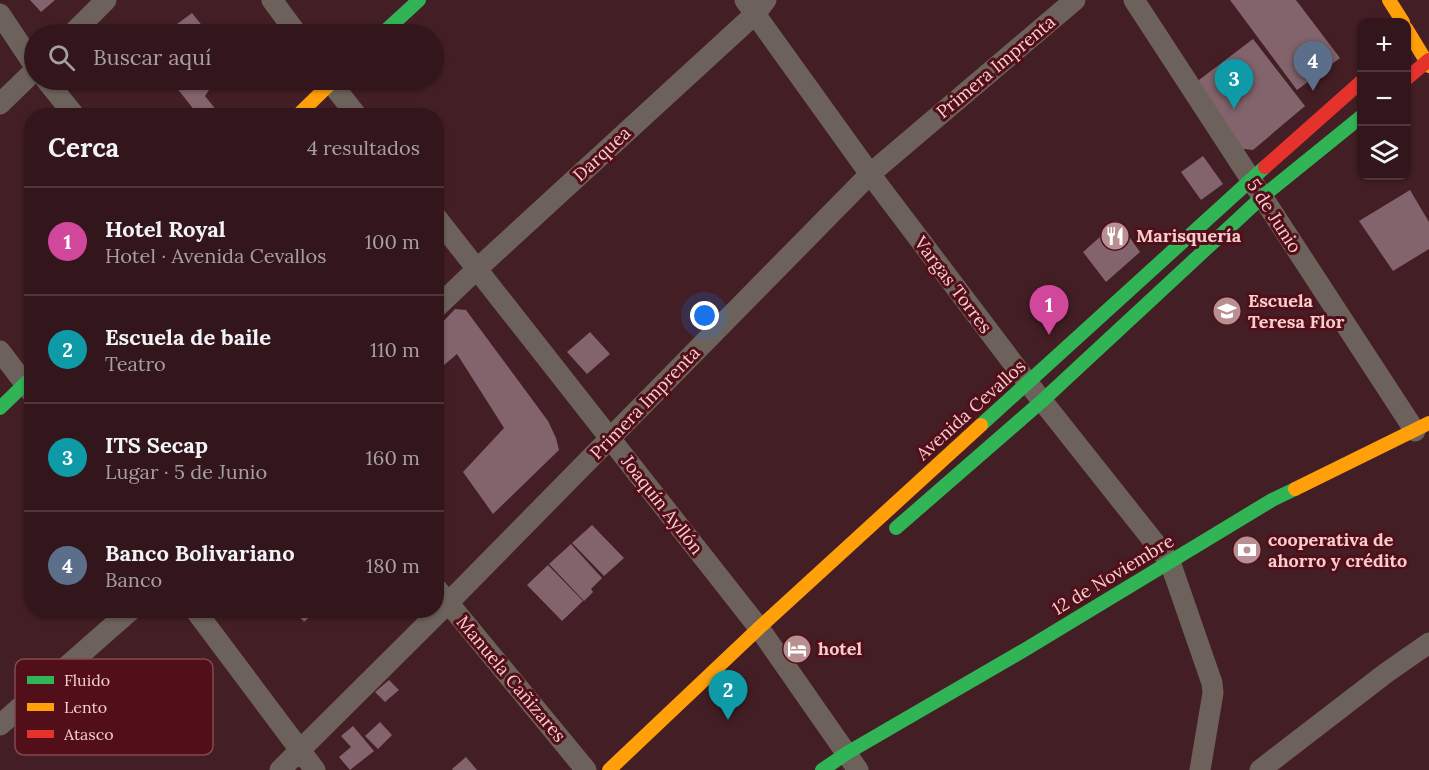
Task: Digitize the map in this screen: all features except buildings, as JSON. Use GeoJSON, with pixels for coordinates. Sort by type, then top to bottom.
{"type":"FeatureCollection","features":[{"type":"Feature","properties":{"kind":"main road"},"geometry":{"type":"LineString","coordinates":[[393,24],[419,0]]}},
{"type":"Feature","properties":{"kind":"main road"},"geometry":{"type":"LineString","coordinates":[[1389,0],[1400,18]]}},
{"type":"Feature","properties":{"kind":"main road"},"geometry":{"type":"LineString","coordinates":[[1411,34],[1428,63],[1411,76]]}},
{"type":"Feature","properties":{"kind":"main road","name":"Avenida Cevallos"},"geometry":{"type":"LineString","coordinates":[[609,770],[765,637],[1028,383],[1357,85]]}},
{"type":"Feature","properties":{"kind":"main road"},"geometry":{"type":"LineString","coordinates":[[305,108],[322,90]]}},
{"type":"Feature","properties":{"kind":"main road"},"geometry":{"type":"LineString","coordinates":[[883,540],[1042,401],[1262,197],[1357,120]]}},
{"type":"Feature","properties":{"kind":"main road"},"geometry":{"type":"LineString","coordinates":[[0,408],[24,388]]}},
{"type":"Feature","properties":{"kind":"main road","name":"12 de Noviembre"},"geometry":{"type":"LineString","coordinates":[[822,770],[852,761],[1026,649],[1272,500],[1422,427]]}},
{"type":"Feature","properties":{"kind":"main road"},"geometry":{"type":"LineString","coordinates":[[627,770],[689,713]]}},
{"type":"Feature","properties":{"kind":"street"},"geometry":{"type":"LineString","coordinates":[[82,24],[106,0]]}},
{"type":"Feature","properties":{"kind":"street"},"geometry":{"type":"LineString","coordinates":[[272,0],[290,24]]}},
{"type":"Feature","properties":{"kind":"street","name":"Primera Imprenta"},"geometry":{"type":"LineString","coordinates":[[444,594],[610,438],[870,174],[1075,0]]}},
{"type":"Feature","properties":{"kind":"street","name":"5 de Junio"},"geometry":{"type":"LineString","coordinates":[[1134,0],[1262,197],[1422,427]]}},
{"type":"Feature","properties":{"kind":"street","name":"Vargas Torres"},"geometry":{"type":"LineString","coordinates":[[755,5],[870,174],[1028,383],[1170,562],[1212,683],[1213,693],[1200,770]]}},
{"type":"Feature","properties":{"kind":"street","name":"Darquea"},"geometry":{"type":"LineString","coordinates":[[444,300],[755,5]]}},
{"type":"Feature","properties":{"kind":"street"},"geometry":{"type":"LineString","coordinates":[[0,14],[24,50]]}},
{"type":"Feature","properties":{"kind":"street"},"geometry":{"type":"LineString","coordinates":[[0,104],[24,81]]}},
{"type":"Feature","properties":{"kind":"street"},"geometry":{"type":"LineString","coordinates":[[53,90],[68,108]]}},
{"type":"Feature","properties":{"kind":"street"},"geometry":{"type":"LineString","coordinates":[[338,90],[351,108]]}},
{"type":"Feature","properties":{"kind":"street","name":"Joaquín Ayllón"},"geometry":{"type":"LineString","coordinates":[[444,227],[765,637],[852,761]]}},
{"type":"Feature","properties":{"kind":"street"},"geometry":{"type":"LineString","coordinates":[[0,351],[24,378]]}},
{"type":"Feature","properties":{"kind":"street","name":"Manuela Cañizares"},"geometry":{"type":"LineString","coordinates":[[444,598],[586,770]]}},
{"type":"Feature","properties":{"kind":"street"},"geometry":{"type":"LineString","coordinates":[[75,659],[122,618]]}},
{"type":"Feature","properties":{"kind":"street"},"geometry":{"type":"LineString","coordinates":[[201,618],[315,770]]}},
{"type":"Feature","properties":{"kind":"street","name":"Primera Imprenta"},"geometry":{"type":"LineString","coordinates":[[280,770],[422,618]]}},
{"type":"Feature","properties":{"kind":"street"},"geometry":{"type":"LineString","coordinates":[[1260,770],[1386,673],[1429,643]]}},
{"type":"Feature","properties":{"kind":"street"},"geometry":{"type":"LineString","coordinates":[[0,725],[15,712]]}},
{"type":"Feature","properties":{"kind":"traffic: fast"},"geometry":{"type":"LineString","coordinates":[[393,24],[419,0]]}},
{"type":"Feature","properties":{"kind":"traffic: fast"},"geometry":{"type":"LineString","coordinates":[[896,528],[1042,401],[1262,197],[1357,120]]}},
{"type":"Feature","properties":{"kind":"traffic: fast"},"geometry":{"type":"LineString","coordinates":[[981,425],[1265,167]]}},
{"type":"Feature","properties":{"kind":"traffic: fast"},"geometry":{"type":"LineString","coordinates":[[0,408],[24,385]]}},
{"type":"Feature","properties":{"kind":"traffic: fast"},"geometry":{"type":"LineString","coordinates":[[822,770],[1272,500],[1295,489]]}},
{"type":"Feature","properties":{"kind":"traffic: slow"},"geometry":{"type":"LineString","coordinates":[[1389,0],[1400,18]]}},
{"type":"Feature","properties":{"kind":"traffic: slow"},"geometry":{"type":"LineString","coordinates":[[1411,36],[1429,66]]}},
{"type":"Feature","properties":{"kind":"traffic: slow"},"geometry":{"type":"LineString","coordinates":[[305,108],[324,90]]}},
{"type":"Feature","properties":{"kind":"traffic: slow"},"geometry":{"type":"LineString","coordinates":[[1295,489],[1429,423]]}},
{"type":"Feature","properties":{"kind":"traffic: slow"},"geometry":{"type":"LineString","coordinates":[[609,770],[759,628],[981,425]]}},
{"type":"Feature","properties":{"kind":"traffic: jam"},"geometry":{"type":"LineString","coordinates":[[1411,75],[1429,60]]}},
{"type":"Feature","properties":{"kind":"traffic: jam"},"geometry":{"type":"LineString","coordinates":[[1265,167],[1357,85]]}},
{"type":"Feature","properties":{"kind":"place","name":"Banco Bolivariano"},"geometry":{"type":"Point","coordinates":[1313,91]}},
{"type":"Feature","properties":{"kind":"place","name":"ITS Secap"},"geometry":{"type":"Point","coordinates":[1234,109]}},
{"type":"Feature","properties":{"kind":"place","name":"Marisquería"},"geometry":{"type":"Point","coordinates":[1115,236]}},
{"type":"Feature","properties":{"kind":"place","name":"Escuela Teresa Flor"},"geometry":{"type":"Point","coordinates":[1227,311]}},
{"type":"Feature","properties":{"kind":"place","name":"Hotel Royal"},"geometry":{"type":"Point","coordinates":[1049,335]}},
{"type":"Feature","properties":{"kind":"place","name":"cooperativa de ahorro y crédito"},"geometry":{"type":"Point","coordinates":[1247,550]}},
{"type":"Feature","properties":{"kind":"place","name":"hotel"},"geometry":{"type":"Point","coordinates":[797,649]}},
{"type":"Feature","properties":{"kind":"place","name":"Escuela de baile"},"geometry":{"type":"Point","coordinates":[728,720]}}]}
